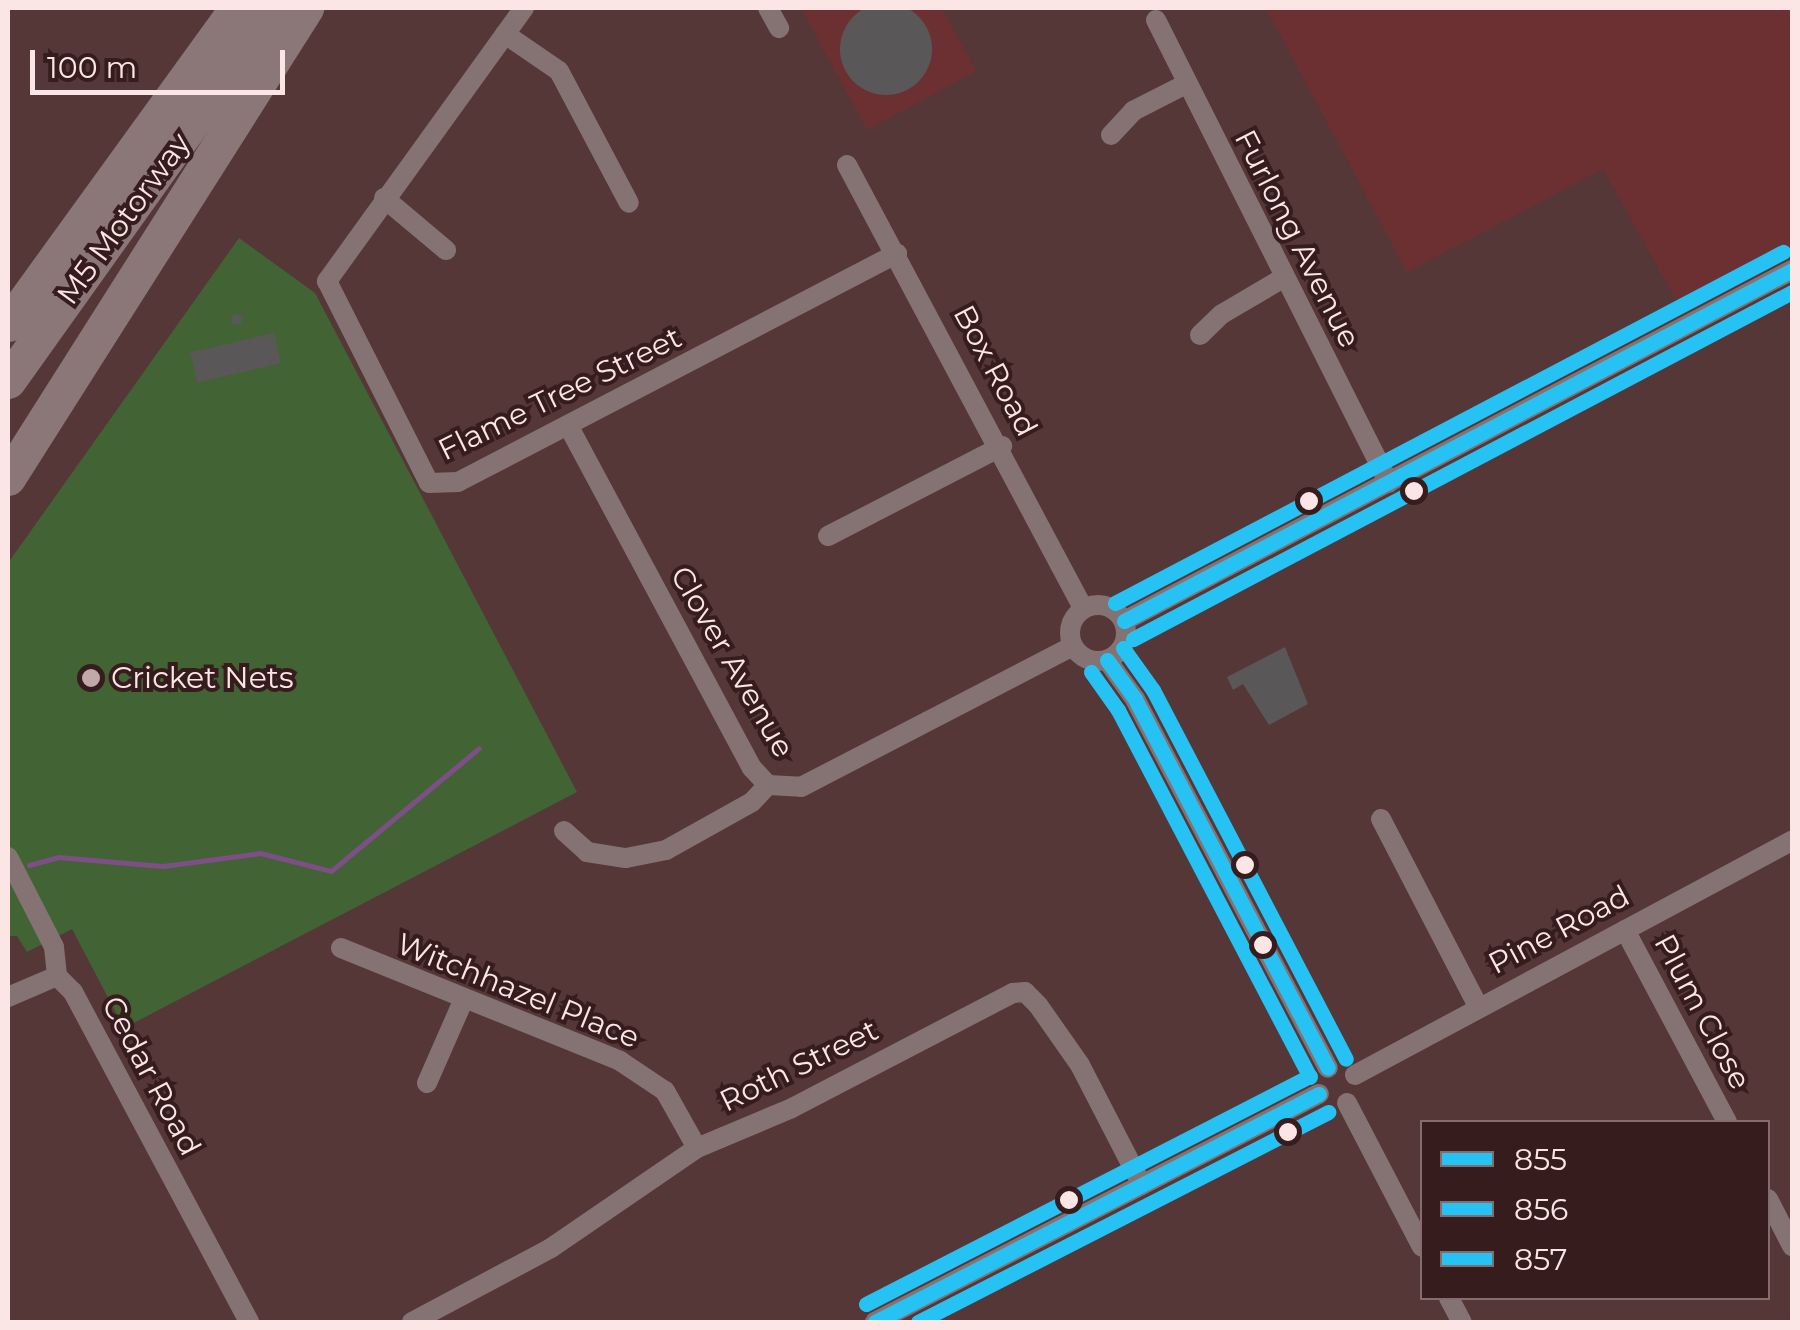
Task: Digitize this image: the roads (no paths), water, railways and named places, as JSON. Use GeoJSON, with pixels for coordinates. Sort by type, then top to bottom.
{"type":"FeatureCollection","features":[{"type":"Feature","properties":{"kind":"highway","name":"M5 Motorway"},"geometry":{"type":"LineString","coordinates":[[8,324],[238,8]]}},
{"type":"Feature","properties":{"kind":"highway","name":"M5 Motorway"},"geometry":{"type":"LineString","coordinates":[[8,381],[274,8]]}},
{"type":"Feature","properties":{"kind":"highway"},"geometry":{"type":"LineString","coordinates":[[8,478],[306,8]]}},
{"type":"Feature","properties":{"kind":"highway"},"geometry":{"type":"LineString","coordinates":[[8,495],[173,216]]}},
{"type":"Feature","properties":{"kind":"street","name":"Flame Tree Street"},"geometry":{"type":"LineString","coordinates":[[524,8],[328,281],[418,472],[446,487],[569,427],[897,253]]}},
{"type":"Feature","properties":{"kind":"street"},"geometry":{"type":"LineString","coordinates":[[768,8],[779,28]]}},
{"type":"Feature","properties":{"kind":"street","name":"Furlong Avenue"},"geometry":{"type":"LineString","coordinates":[[1156,20],[1184,84],[1389,483]]}},
{"type":"Feature","properties":{"kind":"street"},"geometry":{"type":"LineString","coordinates":[[504,34],[559,71],[628,203]]}},
{"type":"Feature","properties":{"kind":"street"},"geometry":{"type":"LineString","coordinates":[[1111,135],[1133,112],[1184,84]]}},
{"type":"Feature","properties":{"kind":"street","name":"Box Road"},"geometry":{"type":"LineString","coordinates":[[847,165],[1002,446],[1084,608]]}},
{"type":"Feature","properties":{"kind":"street"},"geometry":{"type":"LineString","coordinates":[[384,198],[446,250]]}},
{"type":"Feature","properties":{"kind":"street"},"geometry":{"type":"LineString","coordinates":[[1124,621],[1792,270]]}},
{"type":"Feature","properties":{"kind":"street"},"geometry":{"type":"LineString","coordinates":[[1200,335],[1222,314],[1283,278]]}},
{"type":"Feature","properties":{"kind":"street","name":"Clover Avenue"},"geometry":{"type":"LineString","coordinates":[[569,427],[752,768],[768,785],[801,787],[1073,646]]}},
{"type":"Feature","properties":{"kind":"street"},"geometry":{"type":"LineString","coordinates":[[828,536],[1002,446]]}},
{"type":"Feature","properties":{"kind":"street"},"geometry":{"type":"LineString","coordinates":[[1102,604],[1124,621],[1122,648],[1107,660],[1089,660],[1073,646],[1071,622],[1084,608],[1102,604]]}},
{"type":"Feature","properties":{"kind":"street"},"geometry":{"type":"LineString","coordinates":[[1107,660],[1135,699],[1328,1068]]}},
{"type":"Feature","properties":{"kind":"street"},"geometry":{"type":"LineString","coordinates":[[564,831],[586,852],[626,858],[666,850],[752,802],[768,785]]}},
{"type":"Feature","properties":{"kind":"street"},"geometry":{"type":"LineString","coordinates":[[1381,818],[1478,1006]]}},
{"type":"Feature","properties":{"kind":"street","name":"Pine Road"},"geometry":{"type":"LineString","coordinates":[[1355,1075],[1792,841]]}},
{"type":"Feature","properties":{"kind":"street","name":"Cedar Road"},"geometry":{"type":"LineString","coordinates":[[8,857],[54,947],[57,976],[73,992],[248,1322]]}},
{"type":"Feature","properties":{"kind":"street","name":"Plum Close"},"geometry":{"type":"LineString","coordinates":[[1625,930],[1726,1120]]}},
{"type":"Feature","properties":{"kind":"street","name":"Witchhazel Place"},"geometry":{"type":"LineString","coordinates":[[341,948],[646,1077],[678,1108],[696,1148]]}},
{"type":"Feature","properties":{"kind":"street"},"geometry":{"type":"LineString","coordinates":[[8,997],[57,976]]}},
{"type":"Feature","properties":{"kind":"street","name":"Roth Street"},"geometry":{"type":"LineString","coordinates":[[412,1322],[551,1248],[696,1148],[790,1109],[1001,997],[1025,992],[1080,1065],[1142,1185]]}},
{"type":"Feature","properties":{"kind":"street"},"geometry":{"type":"LineString","coordinates":[[427,1084],[463,1001]]}},
{"type":"Feature","properties":{"kind":"street"},"geometry":{"type":"LineString","coordinates":[[1344,1066],[1355,1075],[1357,1090],[1347,1103],[1334,1106],[1318,1094],[1318,1080],[1328,1068],[1344,1066]]}},
{"type":"Feature","properties":{"kind":"street"},"geometry":{"type":"LineString","coordinates":[[876,1322],[1318,1094]]}},
{"type":"Feature","properties":{"kind":"street"},"geometry":{"type":"LineString","coordinates":[[1347,1103],[1420,1243]]}},
{"type":"Feature","properties":{"kind":"street"},"geometry":{"type":"LineString","coordinates":[[1770,1203],[1792,1246]]}},
{"type":"Feature","properties":{"kind":"street"},"geometry":{"type":"LineString","coordinates":[[1450,1300],[1462,1322]]}},
{"type":"Feature","properties":{"kind":"waterway"},"geometry":{"type":"LineString","coordinates":[[29,865],[58,857],[163,866],[260,853],[331,871],[479,748]]}},
{"type":"Feature","properties":{"kind":"place","name":"Cricket Nets"},"geometry":{"type":"Point","coordinates":[91,678]}}]}
